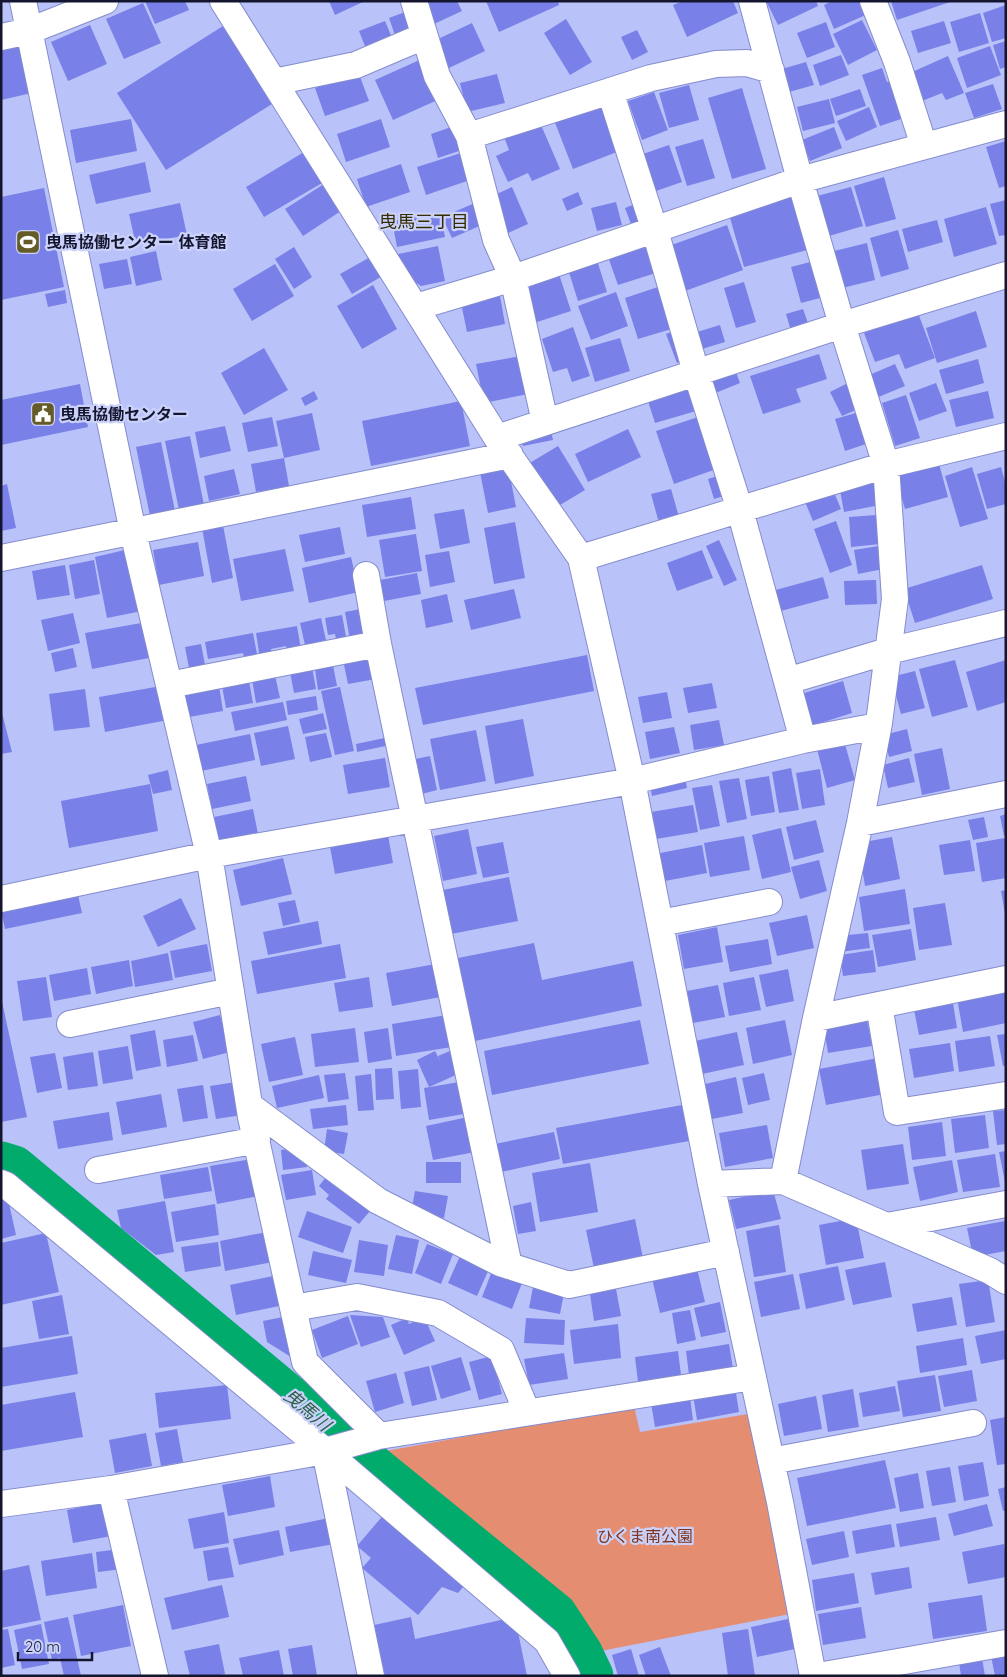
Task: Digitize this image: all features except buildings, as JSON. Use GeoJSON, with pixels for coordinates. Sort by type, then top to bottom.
{"type":"FeatureCollection","features":[{"type":"Feature","properties":{"kind":"street"},"geometry":{"type":"LineString","coordinates":[[23,1],[133,532],[209,855],[256,1140],[305,1362],[371,1439]]}},
{"type":"Feature","properties":{"kind":"street"},"geometry":{"type":"LineString","coordinates":[[1,37],[29,31],[105,1]]}},
{"type":"Feature","properties":{"kind":"street"},"geometry":{"type":"LineString","coordinates":[[224,1],[503,446],[581,558],[632,782],[711,1184],[771,1461],[813,1676]]}},
{"type":"Feature","properties":{"kind":"street"},"geometry":{"type":"LineString","coordinates":[[414,1],[437,76],[469,136],[496,240],[513,278],[545,422]]}},
{"type":"Feature","properties":{"kind":"street"},"geometry":{"type":"LineString","coordinates":[[752,1],[800,180],[842,325],[886,465],[895,599],[878,726],[860,823],[816,1018],[783,1181]]}},
{"type":"Feature","properties":{"kind":"street"},"geometry":{"type":"LineString","coordinates":[[873,1],[897,62],[924,146]]}},
{"type":"Feature","properties":{"kind":"street"},"geometry":{"type":"LineString","coordinates":[[274,82],[356,64],[424,36]]}},
{"type":"Feature","properties":{"kind":"street"},"geometry":{"type":"LineString","coordinates":[[469,136],[651,78],[716,64],[748,63],[771,70]]}},
{"type":"Feature","properties":{"kind":"street"},"geometry":{"type":"LineString","coordinates":[[610,91],[740,510],[804,740]]}},
{"type":"Feature","properties":{"kind":"street"},"geometry":{"type":"LineString","coordinates":[[416,308],[655,231],[800,180],[1006,124]]}},
{"type":"Feature","properties":{"kind":"street"},"geometry":{"type":"LineString","coordinates":[[1,558],[133,532],[503,446],[545,422],[842,325],[1006,275]]}},
{"type":"Feature","properties":{"kind":"street"},"geometry":{"type":"LineString","coordinates":[[581,558],[886,465],[1006,436]]}},
{"type":"Feature","properties":{"kind":"street"},"geometry":{"type":"LineString","coordinates":[[366,574],[378,644],[509,1266]]}},
{"type":"Feature","properties":{"kind":"street"},"geometry":{"type":"LineString","coordinates":[[787,681],[888,651],[1006,623]]}},
{"type":"Feature","properties":{"kind":"street"},"geometry":{"type":"LineString","coordinates":[[169,685],[378,644]]}},
{"type":"Feature","properties":{"kind":"street"},"geometry":{"type":"LineString","coordinates":[[1,899],[209,855],[632,782],[804,740],[878,726]]}},
{"type":"Feature","properties":{"kind":"street"},"geometry":{"type":"LineString","coordinates":[[860,823],[1006,794]]}},
{"type":"Feature","properties":{"kind":"street"},"geometry":{"type":"LineString","coordinates":[[660,923],[769,902]]}},
{"type":"Feature","properties":{"kind":"street"},"geometry":{"type":"LineString","coordinates":[[816,1018],[1006,979]]}},
{"type":"Feature","properties":{"kind":"street"},"geometry":{"type":"LineString","coordinates":[[70,1024],[231,991]]}},
{"type":"Feature","properties":{"kind":"street"},"geometry":{"type":"LineString","coordinates":[[879,1005],[898,1112],[1006,1095]]}},
{"type":"Feature","properties":{"kind":"street"},"geometry":{"type":"LineString","coordinates":[[250,1106],[378,1201],[500,1263],[569,1285],[726,1252]]}},
{"type":"Feature","properties":{"kind":"street"},"geometry":{"type":"LineString","coordinates":[[98,1170],[256,1140]]}},
{"type":"Feature","properties":{"kind":"street"},"geometry":{"type":"LineString","coordinates":[[711,1184],[783,1181],[990,1271],[1006,1281]]}},
{"type":"Feature","properties":{"kind":"street"},"geometry":{"type":"LineString","coordinates":[[1,1183],[6,1185],[330,1450],[547,1641],[567,1676]]}},
{"type":"Feature","properties":{"kind":"street"},"geometry":{"type":"LineString","coordinates":[[887,1226],[1006,1204]]}},
{"type":"Feature","properties":{"kind":"street"},"geometry":{"type":"LineString","coordinates":[[293,1308],[357,1297],[438,1313],[501,1350],[527,1412]]}},
{"type":"Feature","properties":{"kind":"street"},"geometry":{"type":"LineString","coordinates":[[1,1504],[111,1489],[330,1450],[371,1439],[527,1412],[753,1377]]}},
{"type":"Feature","properties":{"kind":"street"},"geometry":{"type":"LineString","coordinates":[[771,1461],[973,1423]]}},
{"type":"Feature","properties":{"kind":"street"},"geometry":{"type":"LineString","coordinates":[[330,1450],[371,1676]]}},
{"type":"Feature","properties":{"kind":"street"},"geometry":{"type":"LineString","coordinates":[[111,1489],[155,1676]]}},
{"type":"Feature","properties":{"kind":"street"},"geometry":{"type":"LineString","coordinates":[[818,1676],[1006,1643]]}},
{"type":"Feature","properties":{"kind":"green space","name":"ひくま南公園"},"geometry":{"type":"Polygon","coordinates":[[[634,1406],[640,1432],[748,1414],[790,1614],[601,1651],[583,1622],[369,1454],[634,1406]]]}},
{"type":"Feature","properties":{"kind":"waterway","name":"曳馬川"},"geometry":{"type":"LineString","coordinates":[[1,1164],[14,1168],[363,1459],[555,1615],[580,1653],[591,1676]]}},
{"type":"Feature","properties":{"kind":"place","name":"曳馬協働センター 体育館"},"geometry":{"type":"Point","coordinates":[28,242]}},
{"type":"Feature","properties":{"kind":"place","name":"曳馬協働センター"},"geometry":{"type":"Point","coordinates":[43,414]}},
{"type":"Feature","properties":{"kind":"district","name":"曳馬三丁目"},"geometry":{"type":"Point","coordinates":[424,222]}}]}
